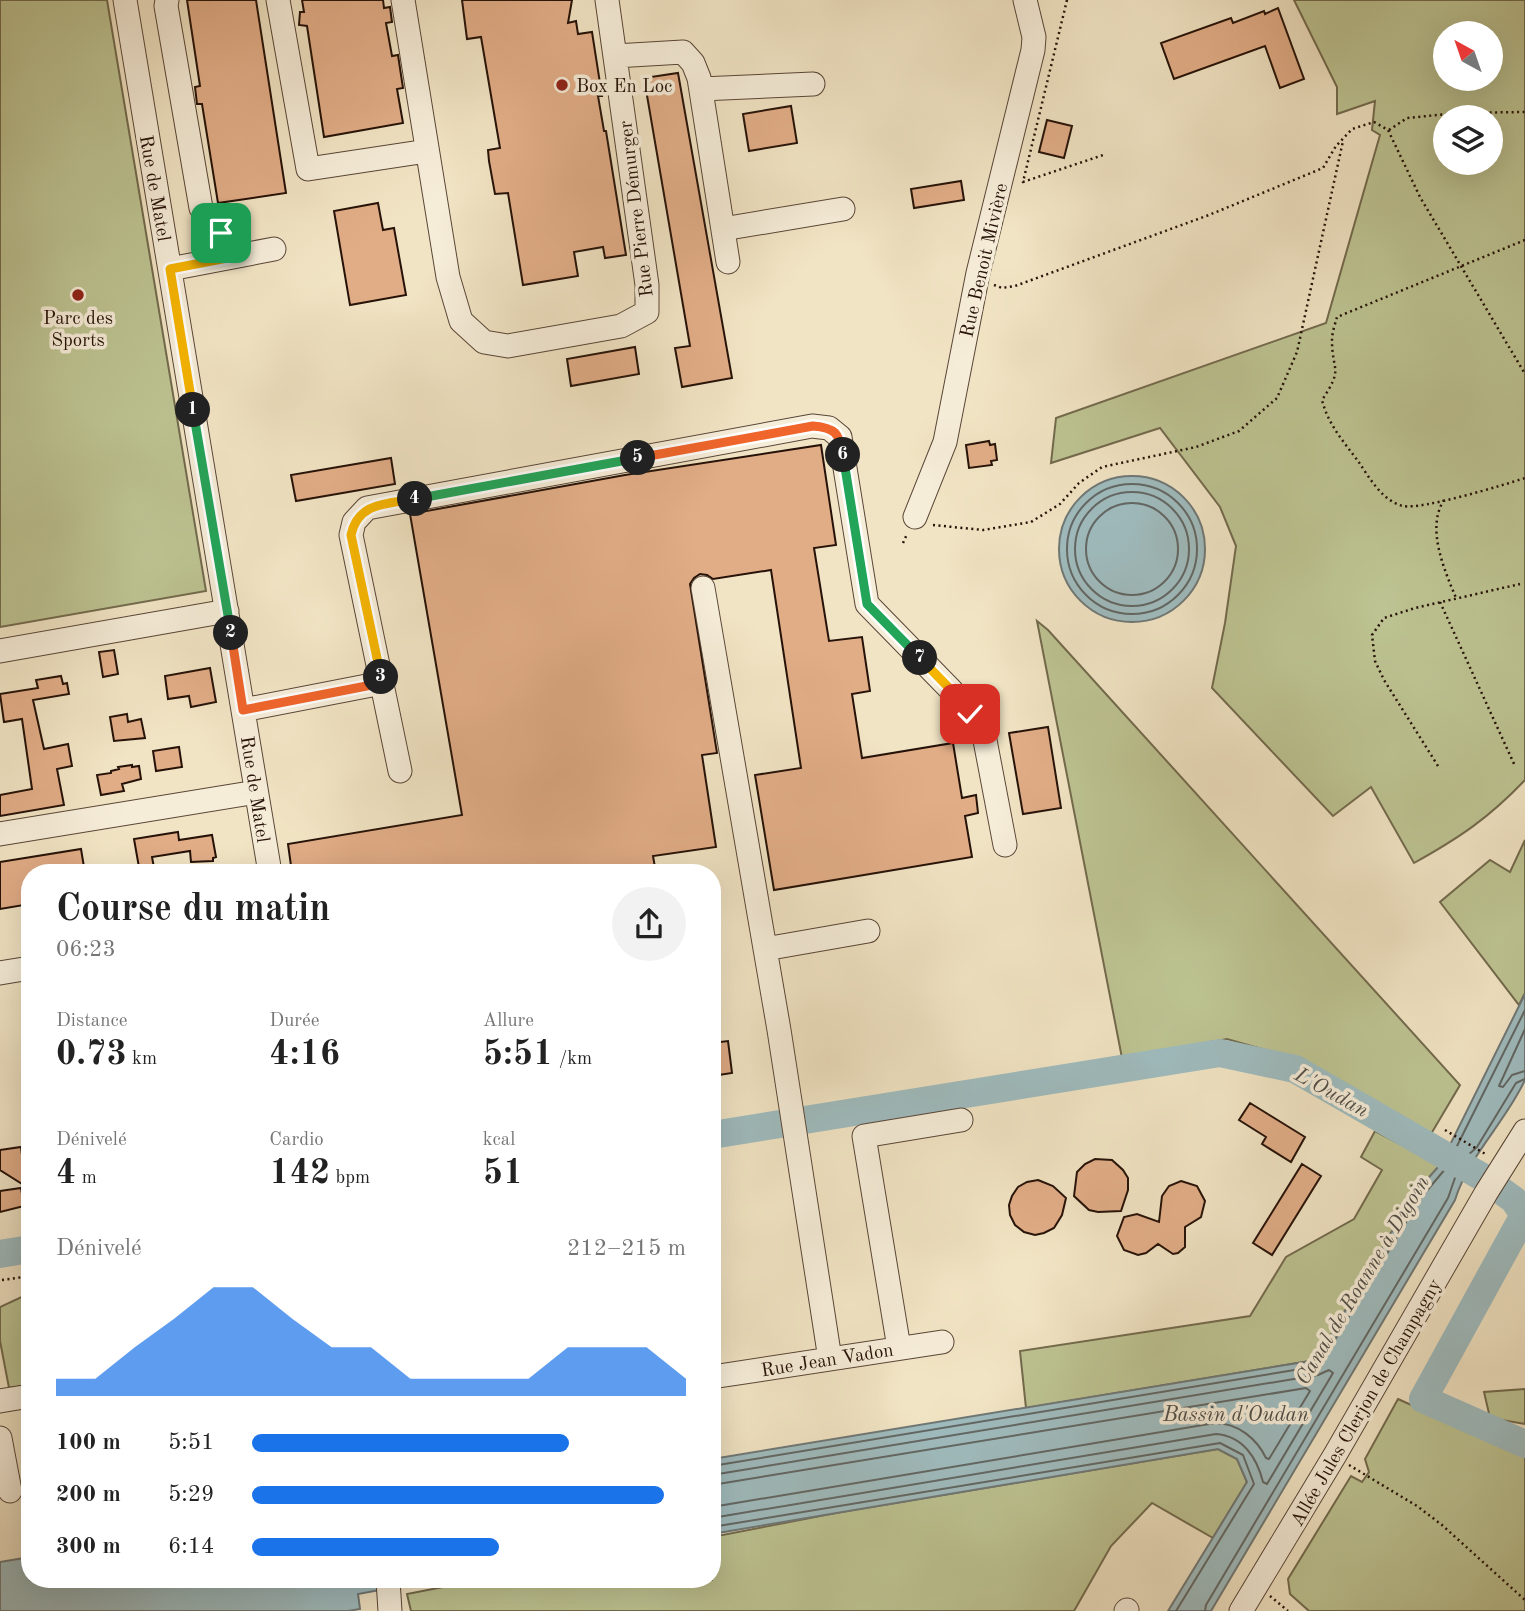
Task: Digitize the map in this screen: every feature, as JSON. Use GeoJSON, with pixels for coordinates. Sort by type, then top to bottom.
{"type":"FeatureCollection","features":[{"type":"Feature","properties":{"kind":"street","name":"Rue de Matel"},"geometry":{"type":"LineString","coordinates":[[125,0],[268,864]]}},
{"type":"Feature","properties":{"kind":"street"},"geometry":{"type":"LineString","coordinates":[[167,0],[201,208],[221,233],[227,258]]}},
{"type":"Feature","properties":{"kind":"street"},"geometry":{"type":"LineString","coordinates":[[278,0],[308,169],[427,151]]}},
{"type":"Feature","properties":{"kind":"street","name":"Rue Pierre Démurger"},"geometry":{"type":"LineString","coordinates":[[403,0],[448,277],[461,321],[484,342],[508,346],[621,326],[647,312],[647,285],[607,0]]}},
{"type":"Feature","properties":{"kind":"street","name":"Rue Benoit Mivière"},"geometry":{"type":"LineString","coordinates":[[922,521],[945,442],[978,273],[1033,50],[1034,37],[1025,0]]}},
{"type":"Feature","properties":{"kind":"street"},"geometry":{"type":"LineString","coordinates":[[615,56],[683,52],[693,62],[701,89],[728,262]]}},
{"type":"Feature","properties":{"kind":"street"},"geometry":{"type":"LineString","coordinates":[[701,89],[813,84]]}},
{"type":"Feature","properties":{"kind":"street"},"geometry":{"type":"LineString","coordinates":[[723,229],[844,209]]}},
{"type":"Feature","properties":{"kind":"street"},"geometry":{"type":"LineString","coordinates":[[170,269],[274,250]]}},
{"type":"Feature","properties":{"kind":"street"},"geometry":{"type":"LineString","coordinates":[[400,771],[351,535],[354,522],[367,508],[813,426],[829,428],[840,438],[867,604],[951,690],[984,735],[1005,845]]}},
{"type":"Feature","properties":{"kind":"street"},"geometry":{"type":"LineString","coordinates":[[704,588],[830,1359]]}},
{"type":"Feature","properties":{"kind":"street"},"geometry":{"type":"LineString","coordinates":[[0,651],[227,611]]}},
{"type":"Feature","properties":{"kind":"street"},"geometry":{"type":"LineString","coordinates":[[243,710],[382,683]]}},
{"type":"Feature","properties":{"kind":"street"},"geometry":{"type":"LineString","coordinates":[[0,834],[256,792]]}},
{"type":"Feature","properties":{"kind":"street"},"geometry":{"type":"LineString","coordinates":[[765,949],[868,931]]}},
{"type":"Feature","properties":{"kind":"street"},"geometry":{"type":"LineString","coordinates":[[0,973],[21,970]]}},
{"type":"Feature","properties":{"kind":"street"},"geometry":{"type":"LineString","coordinates":[[900,1348],[864,1136],[961,1120]]}},
{"type":"Feature","properties":{"kind":"street","name":"Allée Jules Clerjon de Champagny"},"geometry":{"type":"LineString","coordinates":[[1241,1611],[1335,1455],[1493,1175],[1522,1146]]}},
{"type":"Feature","properties":{"kind":"street","name":"Rue Jean Vadon"},"geometry":{"type":"LineString","coordinates":[[721,1376],[942,1342]]}},
{"type":"Feature","properties":{"kind":"street"},"geometry":{"type":"LineString","coordinates":[[0,1401],[21,1398]]}},
{"type":"Feature","properties":{"kind":"street"},"geometry":{"type":"LineString","coordinates":[[0,1438],[13,1491]]}},
{"type":"Feature","properties":{"kind":"path"},"geometry":{"type":"LineString","coordinates":[[1067,0],[1023,182],[1106,154]]}},
{"type":"Feature","properties":{"kind":"path"},"geometry":{"type":"LineString","coordinates":[[1388,130],[1407,118],[1458,113],[1525,112]]}},
{"type":"Feature","properties":{"kind":"path"},"geometry":{"type":"LineString","coordinates":[[978,273],[984,280],[1002,288],[1015,286],[1209,215],[1323,167],[1352,129],[1374,122],[1388,130],[1420,197],[1525,374]]}},
{"type":"Feature","properties":{"kind":"path"},"geometry":{"type":"LineString","coordinates":[[922,521],[983,530],[1031,522],[1060,504],[1079,482],[1102,467],[1196,447],[1239,431],[1277,398],[1297,352],[1344,138]]}},
{"type":"Feature","properties":{"kind":"path"},"geometry":{"type":"LineString","coordinates":[[1525,240],[1337,317],[1331,338],[1337,368],[1334,382],[1322,400],[1327,419],[1386,497],[1405,507],[1488,490],[1525,478]]}},
{"type":"Feature","properties":{"kind":"path"},"geometry":{"type":"LineString","coordinates":[[1444,499],[1436,512],[1437,538],[1446,575],[1456,598]]}},
{"type":"Feature","properties":{"kind":"path"},"geometry":{"type":"LineString","coordinates":[[1438,765],[1384,680],[1376,661],[1371,635],[1384,618],[1520,584]]}},
{"type":"Feature","properties":{"kind":"path"},"geometry":{"type":"LineString","coordinates":[[1440,602],[1515,765]]}},
{"type":"Feature","properties":{"kind":"path"},"geometry":{"type":"LineString","coordinates":[[1445,1130],[1493,1175]]}},
{"type":"Feature","properties":{"kind":"path"},"geometry":{"type":"LineString","coordinates":[[2,1280],[21,1277]]}},
{"type":"Feature","properties":{"kind":"path"},"geometry":{"type":"LineString","coordinates":[[1335,1455],[1417,1506],[1442,1525],[1525,1600]]}},
{"type":"Feature","properties":{"kind":"green space","name":"Parc des Sports"},"geometry":{"type":"Polygon","coordinates":[[[0,0],[107,0],[206,591],[0,627],[0,0]]]}},
{"type":"Feature","properties":{"kind":"green space"},"geometry":{"type":"Polygon","coordinates":[[[1294,0],[1525,0],[1525,780],[1473,826],[1414,863],[1371,787],[1333,816],[1212,688],[1236,546],[1220,507],[1160,428],[1051,463],[1056,418],[1326,323],[1380,135],[1372,130],[1375,101],[1337,114],[1337,87],[1294,0]]]}},
{"type":"Feature","properties":{"kind":"green space"},"geometry":{"type":"Polygon","coordinates":[[[1037,621],[1460,1085],[1431,1134],[1298,1059],[1227,1039],[1122,1058],[1037,621]]]}},
{"type":"Feature","properties":{"kind":"green space"},"geometry":{"type":"Polygon","coordinates":[[[1525,840],[1525,993],[1519,1005],[1440,902],[1490,860],[1510,872],[1525,840]]]}},
{"type":"Feature","properties":{"kind":"green space"},"geometry":{"type":"Polygon","coordinates":[[[1375,1131],[1440,1165],[1414,1194],[1316,1360],[1026,1408],[1020,1351],[1250,1316],[1286,1257],[1354,1219],[1382,1170],[1361,1157],[1375,1131]]]}},
{"type":"Feature","properties":{"kind":"green space"},"geometry":{"type":"Polygon","coordinates":[[[21,1297],[21,1386],[9,1388],[0,1341],[0,1307],[21,1297]]]}},
{"type":"Feature","properties":{"kind":"green space"},"geometry":{"type":"Polygon","coordinates":[[[1525,1389],[1525,1424],[1490,1418],[1484,1392],[1525,1389]]]}},
{"type":"Feature","properties":{"kind":"green space"},"geometry":{"type":"Polygon","coordinates":[[[1398,1399],[1525,1456],[1525,1611],[1309,1611],[1290,1594],[1288,1579],[1351,1476],[1362,1482],[1369,1472],[1365,1459],[1398,1399]]]}},
{"type":"Feature","properties":{"kind":"green space"},"geometry":{"type":"Polygon","coordinates":[[[1218,1449],[1237,1459],[1247,1482],[1213,1538],[1152,1503],[1111,1546],[1074,1611],[411,1611],[407,1594],[438,1588],[721,1588],[721,1535],[841,1512],[1218,1449]]]}},
{"type":"Feature","properties":{"kind":"water"},"geometry":{"type":"Polygon","coordinates":[[[1132,476],[1160,482],[1183,498],[1199,521],[1205,549],[1199,577],[1183,600],[1160,616],[1132,622],[1104,616],[1081,600],[1065,577],[1059,549],[1065,521],[1081,498],[1104,482],[1132,476]]]}},
{"type":"Feature","properties":{"kind":"water","name":"Bassin d'Oudan"},"geometry":{"type":"Polygon","coordinates":[[[1525,994],[1525,1080],[1517,1096],[1469,1168],[1455,1200],[1211,1611],[1168,1611],[1247,1482],[1237,1459],[1218,1449],[721,1532],[721,1458],[1316,1360],[1414,1194],[1440,1165],[1525,994]]]}},
{"type":"Feature","properties":{"kind":"water"},"geometry":{"type":"Polygon","coordinates":[[[21,1558],[21,1588],[391,1588],[358,1594],[360,1609],[348,1611],[0,1611],[0,1562],[21,1558]]]}},
{"type":"Feature","properties":{"kind":"building"},"geometry":{"type":"Polygon","coordinates":[[[187,0],[256,0],[286,193],[218,203],[202,104],[197,104],[195,87],[200,86],[187,0]]]}},
{"type":"Feature","properties":{"kind":"building"},"geometry":{"type":"Polygon","coordinates":[[[302,0],[383,0],[384,8],[390,7],[392,22],[386,23],[392,56],[398,55],[403,88],[397,89],[403,123],[324,137],[307,26],[299,25],[300,12],[304,12],[302,0]]]}},
{"type":"Feature","properties":{"kind":"building"},"geometry":{"type":"Polygon","coordinates":[[[462,0],[572,0],[568,23],[576,21],[578,34],[592,32],[602,96],[598,96],[626,255],[605,258],[603,247],[574,252],[578,276],[523,285],[508,193],[495,194],[489,161],[488,150],[500,148],[481,37],[467,39],[462,0]]]}},
{"type":"Feature","properties":{"kind":"building"},"geometry":{"type":"Polygon","coordinates":[[[1278,8],[1304,79],[1280,88],[1265,46],[1174,79],[1161,43],[1231,18],[1233,23],[1278,8]]]}},
{"type":"Feature","properties":{"kind":"building"},"geometry":{"type":"Polygon","coordinates":[[[678,73],[732,378],[682,387],[675,348],[690,346],[644,78],[678,73]]]}},
{"type":"Feature","properties":{"kind":"building"},"geometry":{"type":"Polygon","coordinates":[[[791,106],[797,143],[749,151],[743,114],[791,106]]]}},
{"type":"Feature","properties":{"kind":"building"},"geometry":{"type":"Polygon","coordinates":[[[1047,120],[1072,126],[1064,158],[1039,152],[1047,120]]]}},
{"type":"Feature","properties":{"kind":"building"},"geometry":{"type":"Polygon","coordinates":[[[961,181],[964,200],[914,208],[911,189],[961,181]]]}},
{"type":"Feature","properties":{"kind":"building"},"geometry":{"type":"Polygon","coordinates":[[[378,203],[383,230],[394,228],[406,295],[350,305],[334,211],[378,203]]]}},
{"type":"Feature","properties":{"kind":"building"},"geometry":{"type":"Polygon","coordinates":[[[635,347],[639,374],[571,386],[567,359],[635,347]]]}},
{"type":"Feature","properties":{"kind":"building"},"geometry":{"type":"Polygon","coordinates":[[[989,441],[990,445],[995,444],[997,460],[991,461],[992,465],[969,468],[966,445],[989,441]]]}},
{"type":"Feature","properties":{"kind":"building"},"geometry":{"type":"Polygon","coordinates":[[[821,445],[836,545],[814,548],[829,641],[862,637],[870,691],[852,694],[862,758],[953,743],[962,798],[976,795],[978,813],[965,816],[972,857],[774,890],[755,775],[801,768],[771,570],[713,579],[700,574],[690,584],[717,753],[702,755],[716,847],[653,856],[654,864],[291,864],[288,844],[462,815],[410,514],[625,475],[821,445]]]}},
{"type":"Feature","properties":{"kind":"building"},"geometry":{"type":"Polygon","coordinates":[[[391,458],[395,484],[296,501],[291,475],[391,458]]]}},
{"type":"Feature","properties":{"kind":"building"},"geometry":{"type":"Polygon","coordinates":[[[114,650],[118,674],[103,677],[99,652],[114,650]]]}},
{"type":"Feature","properties":{"kind":"building"},"geometry":{"type":"Polygon","coordinates":[[[210,668],[216,702],[191,707],[189,696],[168,699],[165,676],[210,668]]]}},
{"type":"Feature","properties":{"kind":"building"},"geometry":{"type":"Polygon","coordinates":[[[61,676],[63,684],[67,683],[69,694],[33,700],[44,749],[68,744],[72,766],[57,769],[64,805],[0,816],[0,795],[32,789],[22,719],[4,722],[0,694],[38,688],[36,680],[61,676]]]}},
{"type":"Feature","properties":{"kind":"building"},"geometry":{"type":"Polygon","coordinates":[[[127,714],[128,722],[141,719],[145,738],[114,741],[110,717],[127,714]]]}},
{"type":"Feature","properties":{"kind":"building"},"geometry":{"type":"Polygon","coordinates":[[[1048,727],[1061,808],[1023,814],[1009,733],[1048,727]]]}},
{"type":"Feature","properties":{"kind":"building"},"geometry":{"type":"Polygon","coordinates":[[[179,747],[182,767],[156,771],[153,751],[179,747]]]}},
{"type":"Feature","properties":{"kind":"building"},"geometry":{"type":"Polygon","coordinates":[[[132,765],[139,766],[141,779],[122,784],[124,791],[101,795],[97,775],[132,765]]]}},
{"type":"Feature","properties":{"kind":"building"},"geometry":{"type":"Polygon","coordinates":[[[178,832],[179,840],[212,835],[216,857],[213,861],[191,862],[190,851],[152,857],[153,864],[138,864],[134,839],[178,832]]]}},
{"type":"Feature","properties":{"kind":"building"},"geometry":{"type":"Polygon","coordinates":[[[81,849],[84,864],[21,864],[21,906],[0,909],[0,862],[81,849]]]}},
{"type":"Feature","properties":{"kind":"building"},"geometry":{"type":"Polygon","coordinates":[[[728,1041],[732,1073],[721,1075],[721,1042],[728,1041]]]}},
{"type":"Feature","properties":{"kind":"building"},"geometry":{"type":"Polygon","coordinates":[[[1250,1103],[1305,1137],[1291,1162],[1262,1144],[1266,1137],[1239,1120],[1250,1103]]]}},
{"type":"Feature","properties":{"kind":"building"},"geometry":{"type":"Polygon","coordinates":[[[21,1147],[21,1183],[0,1170],[0,1150],[21,1147]]]}},
{"type":"Feature","properties":{"kind":"building"},"geometry":{"type":"Polygon","coordinates":[[[1095,1159],[1112,1160],[1128,1178],[1128,1190],[1121,1211],[1089,1210],[1074,1196],[1077,1172],[1095,1159]]]}},
{"type":"Feature","properties":{"kind":"building"},"geometry":{"type":"Polygon","coordinates":[[[1302,1164],[1321,1176],[1272,1255],[1253,1243],[1302,1164]]]}},
{"type":"Feature","properties":{"kind":"building"},"geometry":{"type":"Polygon","coordinates":[[[1038,1180],[1053,1186],[1066,1198],[1062,1215],[1054,1228],[1035,1235],[1024,1232],[1015,1225],[1009,1205],[1018,1187],[1038,1180]]]}},
{"type":"Feature","properties":{"kind":"building"},"geometry":{"type":"Polygon","coordinates":[[[1181,1181],[1197,1186],[1205,1201],[1201,1217],[1185,1227],[1185,1247],[1173,1254],[1158,1244],[1146,1253],[1138,1255],[1124,1250],[1117,1236],[1124,1217],[1137,1214],[1159,1222],[1162,1196],[1169,1186],[1181,1181]]]}},
{"type":"Feature","properties":{"kind":"building"},"geometry":{"type":"Polygon","coordinates":[[[21,1188],[21,1207],[0,1212],[0,1191],[21,1188]]]}},
{"type":"Feature","properties":{"kind":"waterway","name":"L'Oudan"},"geometry":{"type":"LineString","coordinates":[[721,1134],[1220,1053],[1295,1069],[1484,1178],[1514,1200],[1524,1215],[1423,1399],[1525,1444]]}},
{"type":"Feature","properties":{"kind":"waterway","name":"L'Oudan"},"geometry":{"type":"LineString","coordinates":[[0,1254],[21,1250]]}},
{"type":"Feature","properties":{"kind":"place","name":"Box En Loc"},"geometry":{"type":"Point","coordinates":[562,85]}},
{"type":"Feature","properties":{"kind":"place","name":"Parc des Sports"},"geometry":{"type":"Point","coordinates":[78,295]}},
{"type":"Feature","properties":{"kind":"route"},"geometry":{"type":"LineString","coordinates":[[221,233],[227,258],[170,269],[243,710],[382,683],[351,535],[354,522],[367,508],[813,426],[829,428],[840,438],[867,604],[951,690],[970,714]]}},
{"type":"Feature","properties":{"kind":"water label","name":"Canal de Roanne à Digoin"},"geometry":{"type":"Point","coordinates":[1362,1280]}}]}
